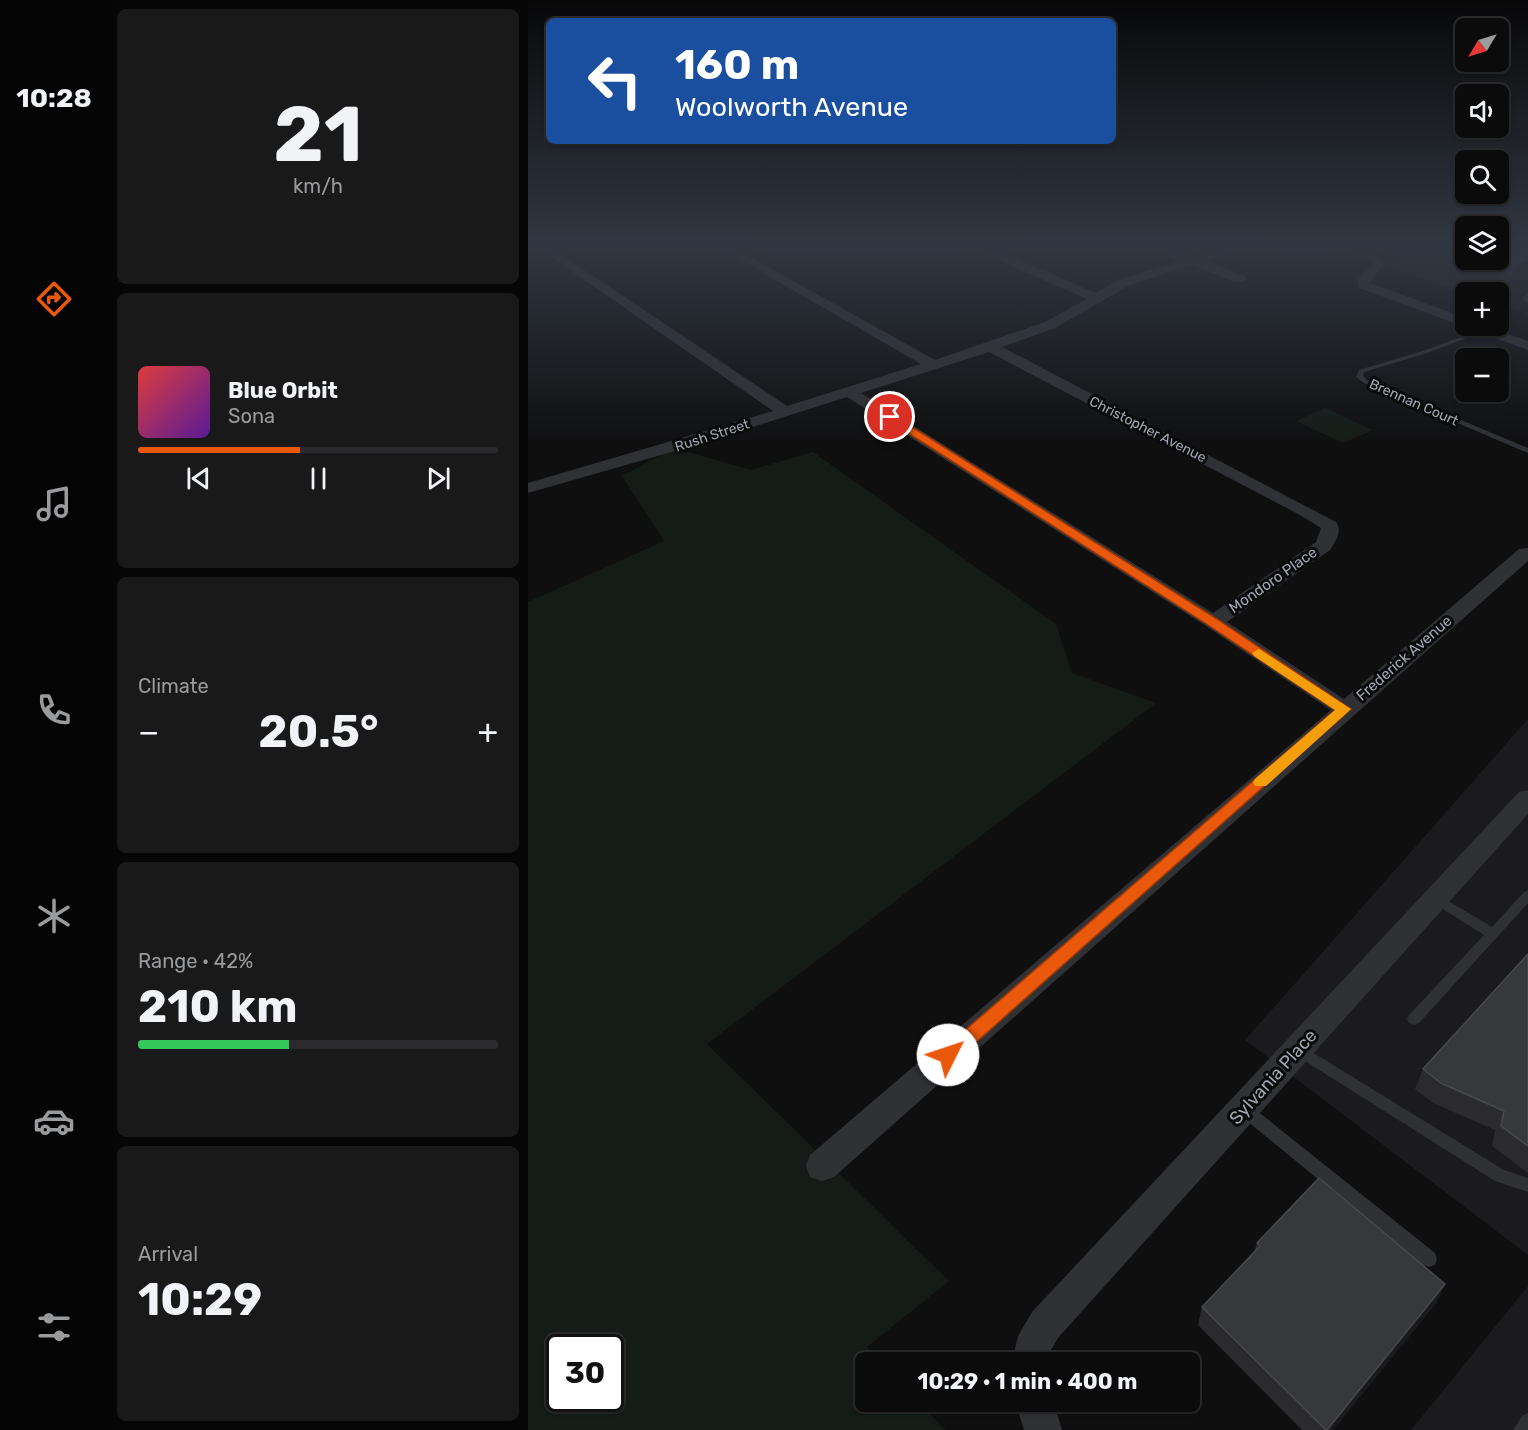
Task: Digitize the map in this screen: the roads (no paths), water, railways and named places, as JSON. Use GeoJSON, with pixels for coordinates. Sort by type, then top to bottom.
{"type":"FeatureCollection","features":[{"type":"Feature","properties":{"kind":"street"},"geometry":{"type":"LineString","coordinates":[[639,312],[784,411]]}},
{"type":"Feature","properties":{"kind":"street"},"geometry":{"type":"LineString","coordinates":[[840,312],[933,365]]}},
{"type":"Feature","properties":{"kind":"street","name":"Rush Street"},"geometry":{"type":"LineString","coordinates":[[528,488],[690,442],[990,347],[1050,325],[1071,312]]}},
{"type":"Feature","properties":{"kind":"street"},"geometry":{"type":"LineString","coordinates":[[1436,312],[1455,319]]}},
{"type":"Feature","properties":{"kind":"street"},"geometry":{"type":"LineString","coordinates":[[1500,336],[1528,346]]}},
{"type":"Feature","properties":{"kind":"street","name":"Christopher Avenue"},"geometry":{"type":"LineString","coordinates":[[990,347],[1306,511]]}},
{"type":"Feature","properties":{"kind":"street"},"geometry":{"type":"LineString","coordinates":[[849,392],[1213,622],[1344,709]]}},
{"type":"Feature","properties":{"kind":"street","name":"Mondoro Place"},"geometry":{"type":"LineString","coordinates":[[1213,622],[1323,546],[1329,536],[1330,526],[1306,511]]}},
{"type":"Feature","properties":{"kind":"street","name":"Frederick Avenue"},"geometry":{"type":"LineString","coordinates":[[822,1166],[1344,709],[1526,553]]}},
{"type":"Feature","properties":{"kind":"street","name":"Sylvania Place"},"geometry":{"type":"LineString","coordinates":[[1030,1352],[1046,1325],[1435,899],[1524,808]]}},
{"type":"Feature","properties":{"kind":"street"},"geometry":{"type":"LineString","coordinates":[[1037,1412],[1043,1430]]}},
{"type":"Feature","properties":{"kind":"lane","name":"Brennan Court"},"geometry":{"type":"LineString","coordinates":[[1460,336],[1425,352],[1373,365],[1361,371],[1359,376],[1366,382],[1528,451]]}},
{"type":"Feature","properties":{"kind":"lane"},"geometry":{"type":"LineString","coordinates":[[1414,1019],[1528,895]]}},
{"type":"Feature","properties":{"kind":"lane"},"geometry":{"type":"LineString","coordinates":[[1435,899],[1492,934]]}},
{"type":"Feature","properties":{"kind":"lane"},"geometry":{"type":"LineString","coordinates":[[1298,1049],[1500,1176],[1528,1185]]}},
{"type":"Feature","properties":{"kind":"lane"},"geometry":{"type":"LineString","coordinates":[[1243,1109],[1429,1258]]}},
{"type":"Feature","properties":{"kind":"lane"},"geometry":{"type":"LineString","coordinates":[[1522,1430],[1528,1422]]}}]}
